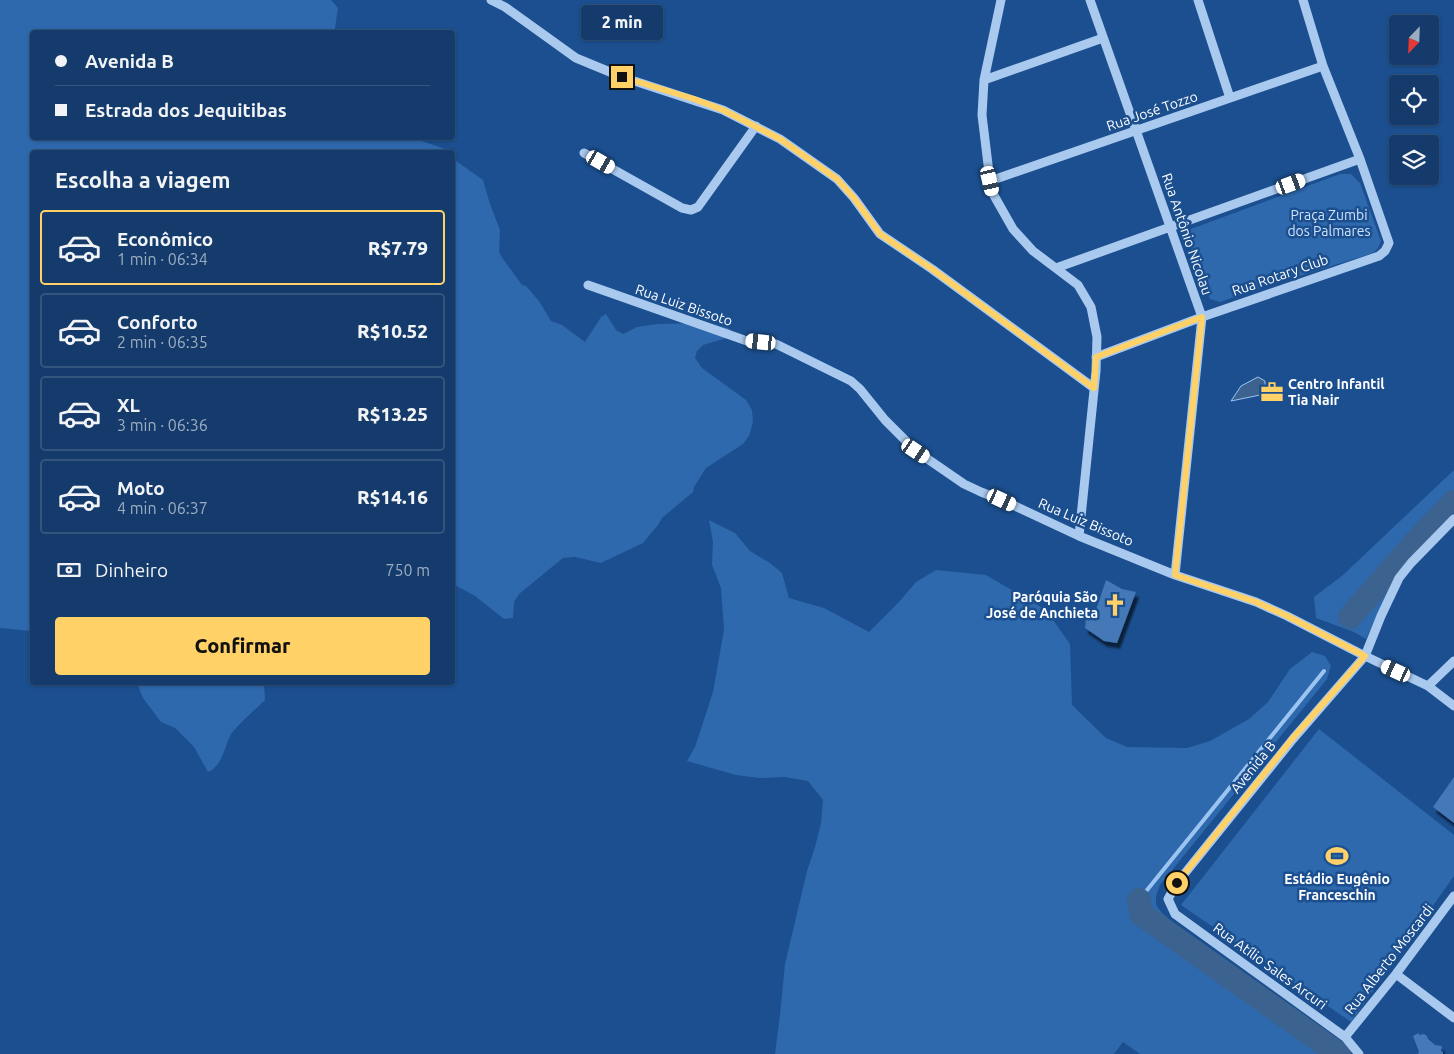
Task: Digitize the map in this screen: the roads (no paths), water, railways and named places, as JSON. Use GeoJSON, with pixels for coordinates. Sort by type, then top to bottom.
{"type":"FeatureCollection","features":[{"type":"Feature","properties":{"kind":"street"},"geometry":{"type":"LineString","coordinates":[[491,0],[505,7],[576,58],[622,77],[723,110],[780,139],[837,179],[854,198],[880,234],[932,269],[1094,388]]}},
{"type":"Feature","properties":{"kind":"street"},"geometry":{"type":"LineString","coordinates":[[1001,0],[984,80],[982,115],[992,192],[1013,229],[1033,251],[1078,285],[1091,308],[1097,337],[1094,388],[1079,536]]}},
{"type":"Feature","properties":{"kind":"street","name":"Rua Antônio Nicolau"},"geometry":{"type":"LineString","coordinates":[[1090,0],[1202,317],[1175,575]]}},
{"type":"Feature","properties":{"kind":"street"},"geometry":{"type":"LineString","coordinates":[[1198,0],[1230,98]]}},
{"type":"Feature","properties":{"kind":"street"},"geometry":{"type":"LineString","coordinates":[[1056,268],[1360,160],[1322,66],[1303,0]]}},
{"type":"Feature","properties":{"kind":"street"},"geometry":{"type":"LineString","coordinates":[[984,80],[1103,38]]}},
{"type":"Feature","properties":{"kind":"street","name":"Rua José Tozzo"},"geometry":{"type":"LineString","coordinates":[[990,181],[1322,66]]}},
{"type":"Feature","properties":{"kind":"street"},"geometry":{"type":"LineString","coordinates":[[584,153],[682,208],[691,210],[698,207],[756,126]]}},
{"type":"Feature","properties":{"kind":"street","name":"Rua Rotary Club"},"geometry":{"type":"LineString","coordinates":[[1096,357],[1202,317],[1379,256],[1389,244],[1360,160]]}},
{"type":"Feature","properties":{"kind":"street","name":"Rua Luiz Bissoto"},"geometry":{"type":"LineString","coordinates":[[588,285],[747,341],[776,344],[851,381],[860,389],[885,420],[916,451],[964,484],[1079,536],[1175,575],[1256,602],[1287,616],[1428,686],[1454,706]]}},
{"type":"Feature","properties":{"kind":"street","name":"Avenida B"},"geometry":{"type":"LineString","coordinates":[[1168,899],[1177,883],[1292,739],[1365,656],[1399,578],[1454,519]]}},
{"type":"Feature","properties":{"kind":"street"},"geometry":{"type":"LineString","coordinates":[[1428,686],[1454,661]]}},
{"type":"Feature","properties":{"kind":"street","name":"Rua Alberto Moscardi"},"geometry":{"type":"LineString","coordinates":[[1345,1038],[1454,896]]}},
{"type":"Feature","properties":{"kind":"street","name":"Rua Atílio Sales Arcuri"},"geometry":{"type":"LineString","coordinates":[[1168,899],[1175,914],[1345,1038],[1359,1054]]}},
{"type":"Feature","properties":{"kind":"street"},"geometry":{"type":"LineString","coordinates":[[1396,974],[1454,1018]]}},
{"type":"Feature","properties":{"kind":"waterway"},"geometry":{"type":"LineString","coordinates":[[1350,617],[1420,537],[1454,502]]}},
{"type":"Feature","properties":{"kind":"waterway"},"geometry":{"type":"LineString","coordinates":[[1139,900],[1324,671]]}},
{"type":"Feature","properties":{"kind":"waterway"},"geometry":{"type":"LineString","coordinates":[[1139,900],[1141,914],[1339,1054]]}},
{"type":"Feature","properties":{"kind":"place","name":"Centro Infantil Tia Nair"},"geometry":{"type":"Point","coordinates":[1272,392]}},
{"type":"Feature","properties":{"kind":"place","name":"Paróquia São José de Anchieta"},"geometry":{"type":"Point","coordinates":[1115,605]}},
{"type":"Feature","properties":{"kind":"place","name":"Estádio Eugênio Franceschin"},"geometry":{"type":"Point","coordinates":[1337,856]}},
{"type":"Feature","properties":{"kind":"park label","name":"Praça Zumbi dos Palmares"},"geometry":{"type":"Point","coordinates":[1329,224]}}]}
